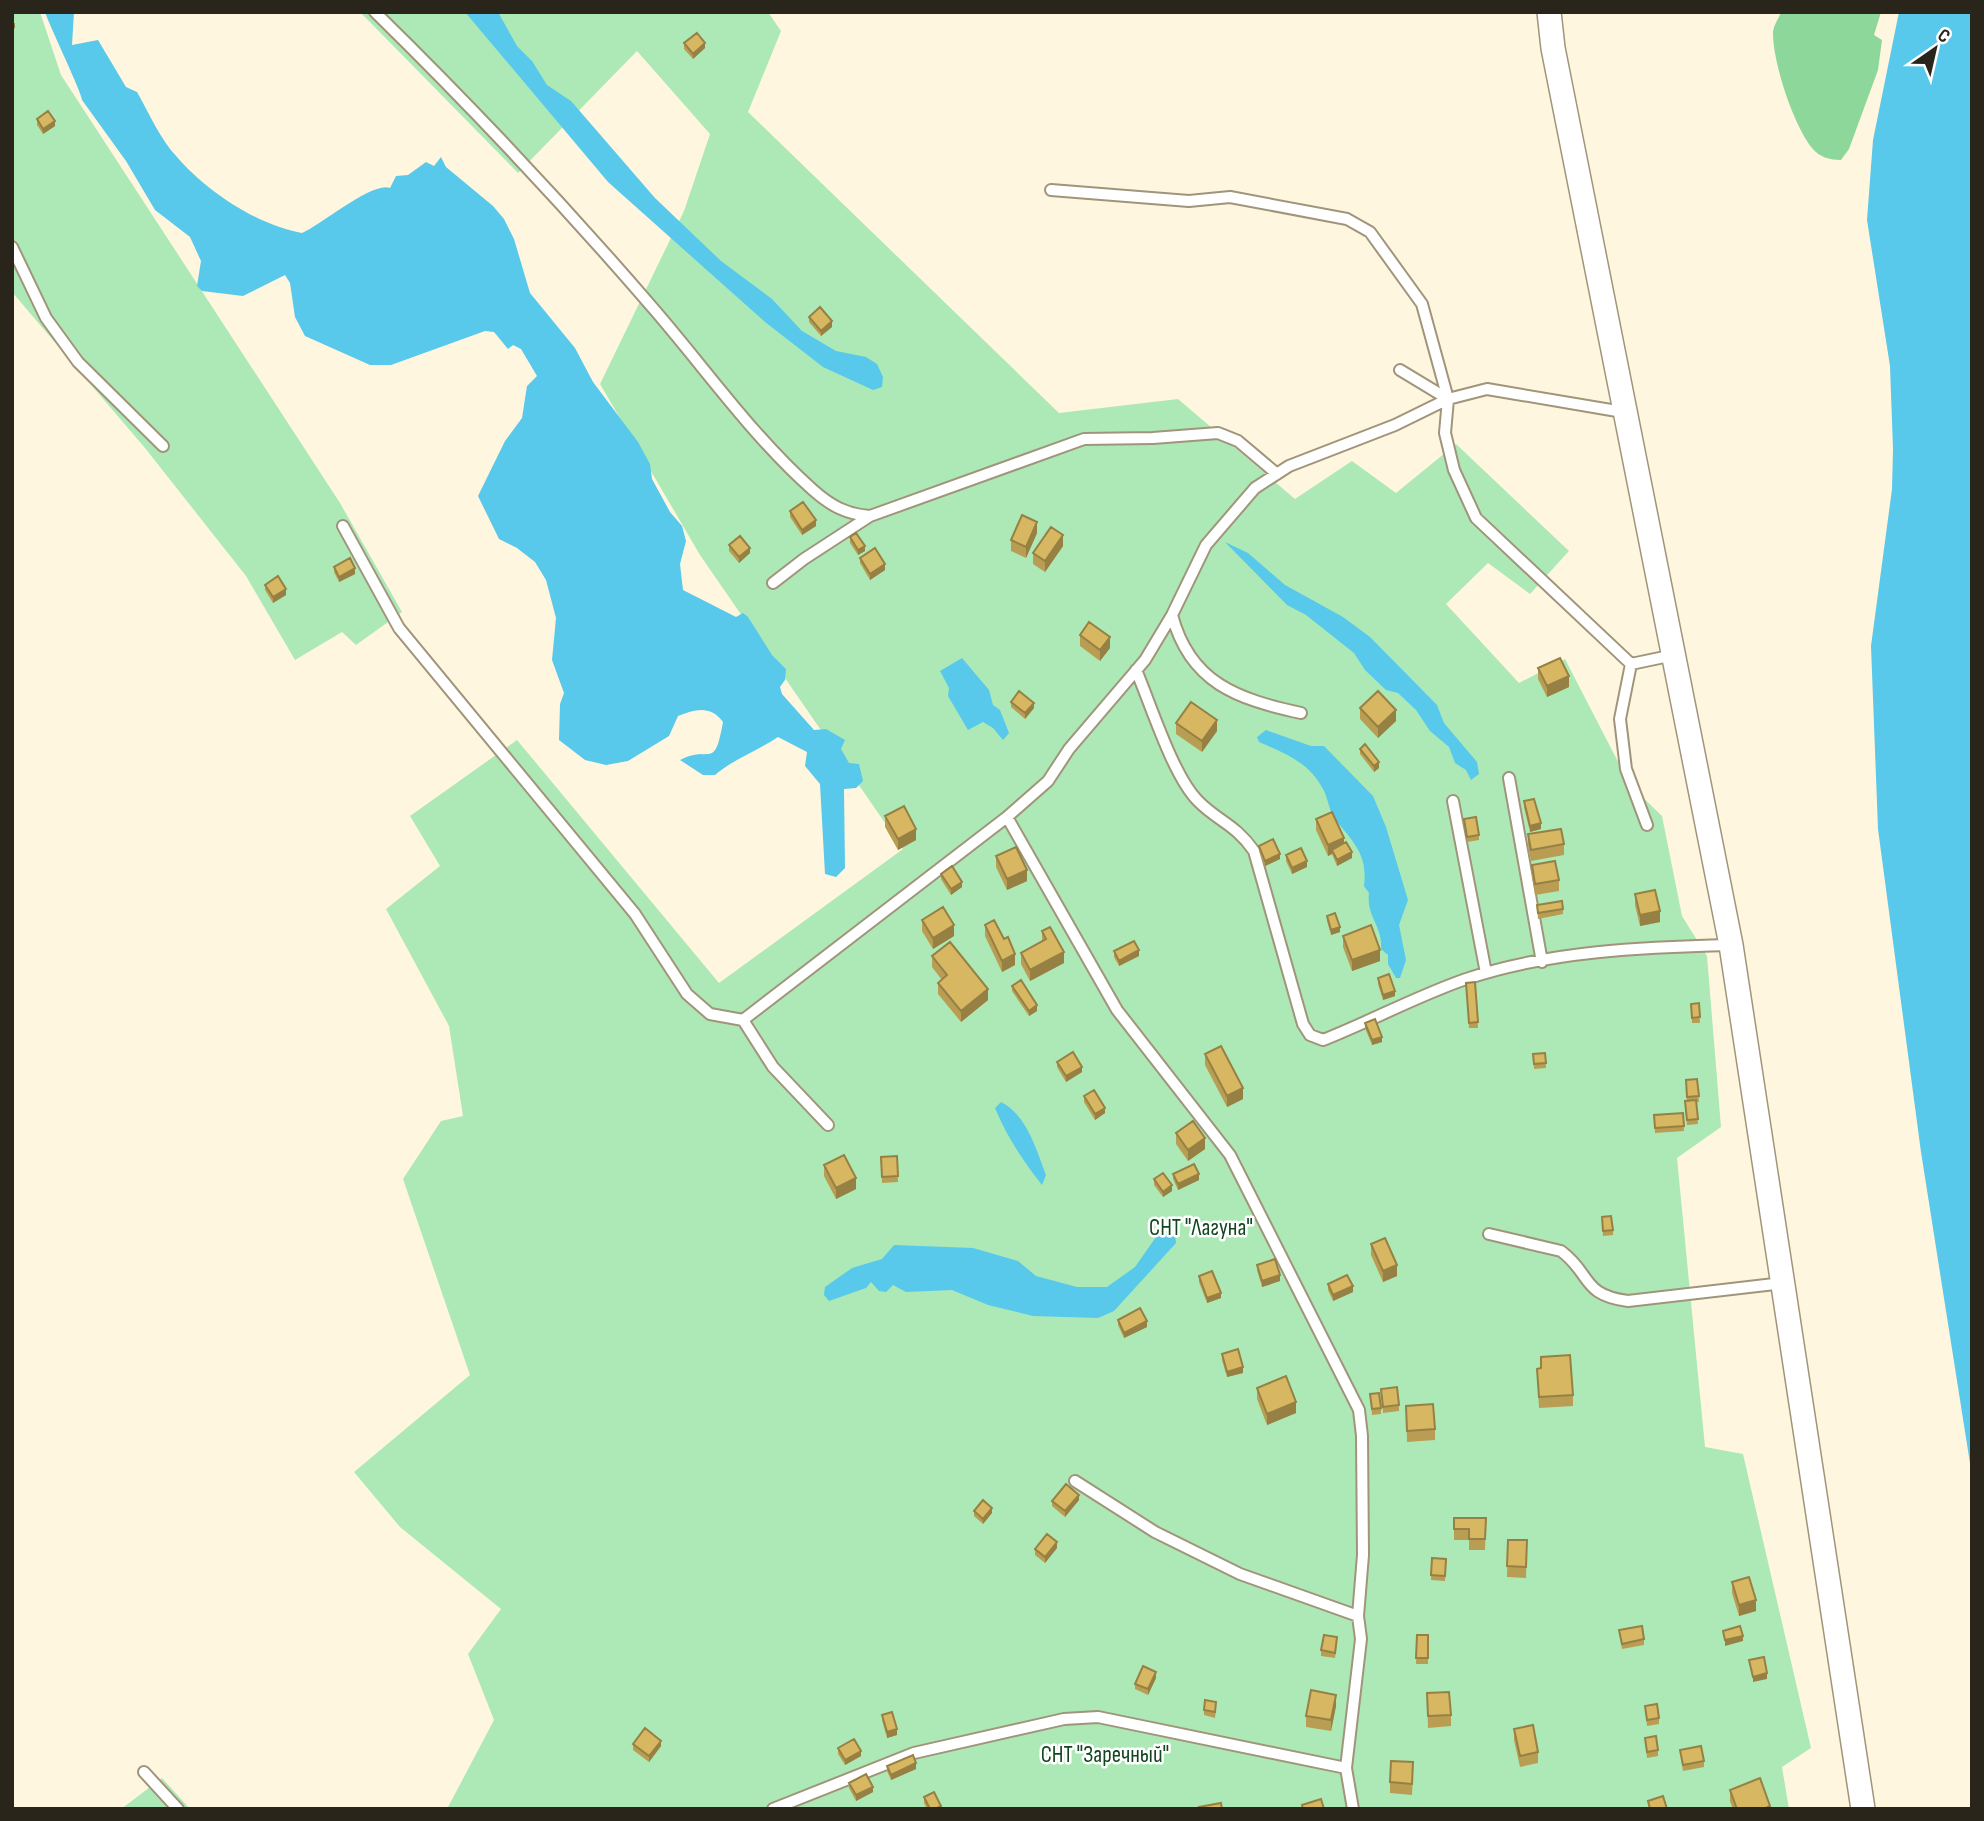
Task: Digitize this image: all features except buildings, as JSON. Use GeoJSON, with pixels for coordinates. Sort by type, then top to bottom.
{"type":"FeatureCollection","features":[{"type":"Feature","properties":{"kind":"street"},"geometry":{"type":"LineString","coordinates":[[1549,12],[1553,48],[1623,412],[1731,944],[1863,1809]]}},
{"type":"Feature","properties":{"kind":"lane"},"geometry":{"type":"LineString","coordinates":[[375,12],[447,82],[621,271],[789,466],[832,505],[847,514],[870,516]]}},
{"type":"Feature","properties":{"kind":"lane"},"geometry":{"type":"LineString","coordinates":[[1051,190],[1189,201],[1230,197],[1347,219],[1370,232],[1422,304],[1448,399],[1446,433],[1454,470],[1476,518],[1631,664]]}},
{"type":"Feature","properties":{"kind":"lane"},"geometry":{"type":"LineString","coordinates":[[12,247],[46,318],[78,362],[163,446]]}},
{"type":"Feature","properties":{"kind":"lane"},"geometry":{"type":"LineString","coordinates":[[1400,370],[1448,399]]}},
{"type":"Feature","properties":{"kind":"lane"},"geometry":{"type":"LineString","coordinates":[[743,1020],[1007,817],[1048,780],[1069,749],[1136,670],[1172,615],[1206,545],[1255,488],[1289,466],[1395,425],[1448,399],[1487,389],[1623,412]]}},
{"type":"Feature","properties":{"kind":"lane"},"geometry":{"type":"LineString","coordinates":[[773,583],[804,559],[870,516],[1084,439],[1218,433],[1238,441],[1278,474]]}},
{"type":"Feature","properties":{"kind":"lane"},"geometry":{"type":"LineString","coordinates":[[343,526],[399,628],[635,914],[687,994],[710,1014],[743,1020],[773,1067],[828,1125]]}},
{"type":"Feature","properties":{"kind":"lane"},"geometry":{"type":"LineString","coordinates":[[1172,615],[1180,643],[1207,677],[1271,707],[1301,713]]}},
{"type":"Feature","properties":{"kind":"lane"},"geometry":{"type":"LineString","coordinates":[[1631,664],[1674,655]]}},
{"type":"Feature","properties":{"kind":"lane"},"geometry":{"type":"LineString","coordinates":[[1631,664],[1620,719],[1626,769],[1647,825]]}},
{"type":"Feature","properties":{"kind":"lane"},"geometry":{"type":"LineString","coordinates":[[1136,670],[1181,776],[1198,802],[1240,831],[1254,851],[1303,1024],[1310,1035],[1323,1040],[1486,973],[1542,962],[1658,947],[1731,944]]}},
{"type":"Feature","properties":{"kind":"lane"},"geometry":{"type":"LineString","coordinates":[[1509,778],[1542,962]]}},
{"type":"Feature","properties":{"kind":"lane"},"geometry":{"type":"LineString","coordinates":[[1453,801],[1486,973]]}},
{"type":"Feature","properties":{"kind":"lane"},"geometry":{"type":"LineString","coordinates":[[1007,817],[1117,1010],[1230,1155],[1348,1383],[1359,1410],[1362,1436],[1363,1555],[1358,1616],[1361,1639],[1346,1768],[1353,1809]]}},
{"type":"Feature","properties":{"kind":"lane"},"geometry":{"type":"LineString","coordinates":[[1489,1234],[1517,1243],[1561,1251],[1570,1258],[1591,1287],[1609,1298],[1628,1301],[1783,1283]]}},
{"type":"Feature","properties":{"kind":"lane"},"geometry":{"type":"LineString","coordinates":[[1075,1481],[1155,1532],[1240,1574],[1358,1616]]}},
{"type":"Feature","properties":{"kind":"lane"},"geometry":{"type":"LineString","coordinates":[[773,1809],[914,1753],[1064,1719],[1098,1717],[1346,1768]]}},
{"type":"Feature","properties":{"kind":"lane"},"geometry":{"type":"LineString","coordinates":[[144,1772],[178,1809]]}},
{"type":"Feature","properties":{"kind":"green space"},"geometry":{"type":"Polygon","coordinates":[[[12,12],[40,12],[61,75],[340,503],[402,612],[356,645],[342,632],[295,660],[246,576],[145,448],[12,292],[12,12]]]}},
{"type":"Feature","properties":{"kind":"green space","name":"СНТ \"Лагуна\""},"geometry":{"type":"Polygon","coordinates":[[[360,12],[768,12],[781,31],[748,112],[1059,413],[1178,399],[1295,499],[1352,461],[1396,493],[1456,444],[1569,551],[1530,594],[1488,563],[1446,604],[1519,683],[1565,659],[1630,785],[1662,816],[1682,916],[1707,956],[1721,1127],[1677,1158],[1705,1447],[1743,1454],[1811,1748],[1782,1767],[1789,1809],[447,1809],[494,1720],[468,1654],[501,1609],[400,1527],[354,1472],[470,1375],[403,1179],[441,1121],[463,1116],[449,1026],[386,909],[440,866],[410,816],[517,740],[719,983],[903,849],[700,555],[600,384],[684,211],[710,134],[637,51],[518,173],[360,12]]]}},
{"type":"Feature","properties":{"kind":"green space"},"geometry":{"type":"Polygon","coordinates":[[[1781,12],[1881,12],[1874,35],[1882,40],[1878,70],[1849,149],[1841,160],[1825,157],[1815,151],[1791,109],[1774,46],[1773,30],[1781,12]]]}},
{"type":"Feature","properties":{"kind":"green space"},"geometry":{"type":"Polygon","coordinates":[[[162,1778],[190,1809],[121,1809],[162,1778]]]}},
{"type":"Feature","properties":{"kind":"water"},"geometry":{"type":"Polygon","coordinates":[[[45,12],[74,12],[72,45],[98,40],[126,87],[137,92],[160,134],[189,170],[233,205],[268,223],[302,233],[360,197],[382,188],[390,188],[396,176],[408,175],[426,162],[434,166],[441,157],[446,167],[493,206],[504,219],[514,239],[530,293],[575,348],[593,382],[638,442],[650,464],[652,479],[670,512],[682,526],[686,541],[680,564],[683,590],[736,617],[743,613],[748,617],[772,655],[786,669],[785,680],[780,687],[782,694],[814,730],[826,729],[845,740],[841,749],[849,763],[859,764],[863,781],[856,788],[844,789],[845,868],[836,877],[825,874],[820,784],[805,766],[807,752],[778,737],[715,775],[703,775],[680,760],[699,754],[710,754],[717,747],[723,722],[708,711],[697,710],[678,716],[669,736],[628,761],[606,765],[585,760],[559,740],[560,704],[564,693],[552,660],[556,618],[546,580],[535,562],[517,548],[499,539],[478,496],[505,441],[522,418],[527,386],[537,376],[521,349],[513,345],[508,349],[494,332],[485,331],[391,365],[370,365],[305,336],[295,317],[290,283],[285,275],[243,296],[202,291],[197,286],[201,261],[190,237],[155,210],[126,161],[82,100],[45,12]]]}},
{"type":"Feature","properties":{"kind":"water"},"geometry":{"type":"Polygon","coordinates":[[[465,12],[498,12],[517,46],[532,61],[547,85],[571,101],[655,198],[721,261],[772,299],[802,331],[836,351],[866,357],[877,364],[883,377],[882,387],[873,390],[823,367],[765,322],[608,182],[465,12]]]}},
{"type":"Feature","properties":{"kind":"water"},"geometry":{"type":"Polygon","coordinates":[[[1899,12],[1972,12],[1972,1476],[1921,1152],[1878,829],[1871,646],[1892,489],[1893,449],[1890,366],[1867,220],[1873,140],[1899,12]]]}},
{"type":"Feature","properties":{"kind":"water"},"geometry":{"type":"Polygon","coordinates":[[[1225,542],[1248,553],[1285,585],[1343,617],[1370,637],[1437,705],[1444,723],[1477,762],[1479,774],[1471,780],[1466,770],[1455,763],[1449,747],[1430,731],[1416,710],[1398,693],[1386,690],[1365,670],[1354,653],[1306,615],[1287,605],[1225,542]]]}},
{"type":"Feature","properties":{"kind":"water"},"geometry":{"type":"Polygon","coordinates":[[[962,658],[989,690],[993,705],[1000,710],[1009,733],[1003,740],[993,728],[983,722],[968,730],[948,696],[949,688],[940,671],[962,658]]]}},
{"type":"Feature","properties":{"kind":"water"},"geometry":{"type":"Polygon","coordinates":[[[1266,730],[1311,746],[1324,746],[1373,796],[1386,827],[1408,900],[1399,925],[1406,960],[1400,978],[1396,978],[1388,964],[1388,955],[1381,949],[1380,934],[1370,909],[1369,893],[1364,886],[1364,865],[1358,849],[1333,816],[1323,789],[1311,772],[1278,750],[1259,742],[1257,737],[1266,730]]]}},
{"type":"Feature","properties":{"kind":"water"},"geometry":{"type":"Polygon","coordinates":[[[1001,1102],[1018,1115],[1030,1134],[1046,1175],[1042,1185],[1005,1129],[995,1108],[1001,1102]]]}},
{"type":"Feature","properties":{"kind":"water"},"geometry":{"type":"Polygon","coordinates":[[[1168,1230],[1175,1234],[1176,1243],[1114,1311],[1098,1318],[1033,1316],[988,1305],[952,1290],[906,1292],[893,1285],[886,1292],[879,1291],[871,1282],[866,1288],[829,1301],[824,1295],[825,1287],[852,1268],[882,1259],[894,1245],[973,1248],[1018,1261],[1036,1276],[1077,1287],[1107,1287],[1135,1267],[1156,1237],[1168,1230]]]}},
{"type":"Feature","properties":{"kind":"park label","name":"СНТ \"Заречный\""},"geometry":{"type":"Point","coordinates":[1105,1754]}}]}
